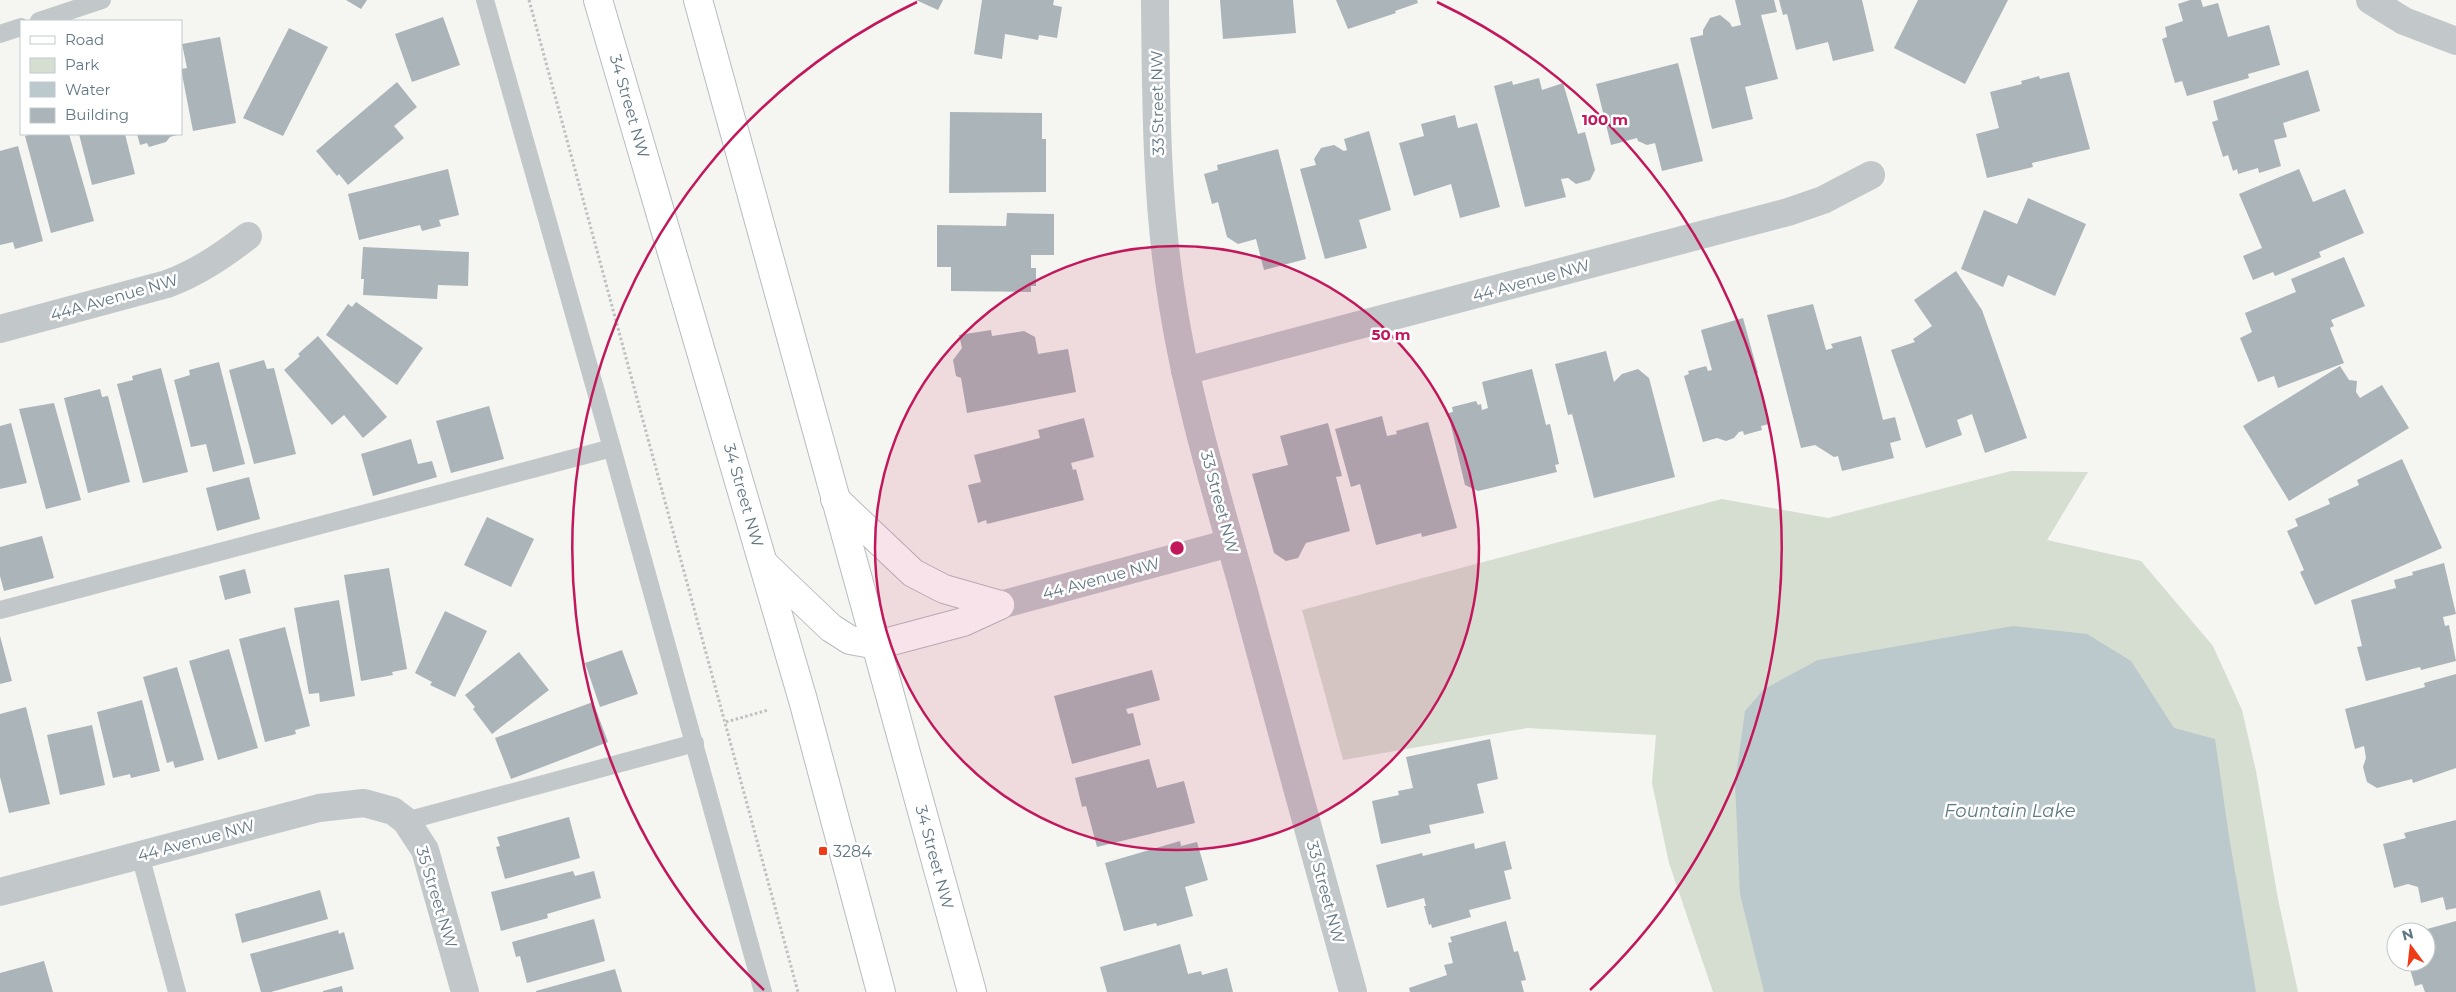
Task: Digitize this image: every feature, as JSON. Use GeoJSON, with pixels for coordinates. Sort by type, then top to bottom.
{"type":"FeatureCollection","features":[{"type":"Feature","properties":{"kind":"main road","name":"34 Street NW"},"geometry":{"type":"LineString","coordinates":[[598,0],[803,700],[881,992]]}},
{"type":"Feature","properties":{"kind":"main road","name":"34 Street NW"},"geometry":{"type":"LineString","coordinates":[[698,0],[972,992]]}},
{"type":"Feature","properties":{"kind":"main road"},"geometry":{"type":"LineString","coordinates":[[834,498],[913,573],[944,590],[1000,605]]}},
{"type":"Feature","properties":{"kind":"main road"},"geometry":{"type":"LineString","coordinates":[[764,564],[831,628],[850,640],[877,645],[963,622],[1000,605]]}},
{"type":"Feature","properties":{"kind":"street","name":"33 Street NW"},"geometry":{"type":"LineString","coordinates":[[1156,0],[1156,135],[1162,226],[1172,304],[1185,371],[1353,992]]}},
{"type":"Feature","properties":{"kind":"street"},"geometry":{"type":"LineString","coordinates":[[2370,0],[2404,20],[2456,41]]}},
{"type":"Feature","properties":{"kind":"street","name":"44 Avenue NW"},"geometry":{"type":"LineString","coordinates":[[1185,371],[1788,212],[1823,200],[1871,175]]}},
{"type":"Feature","properties":{"kind":"street","name":"44A Avenue NW"},"geometry":{"type":"LineString","coordinates":[[0,329],[189,276],[214,261],[248,236]]}},
{"type":"Feature","properties":{"kind":"street","name":"44 Avenue NW"},"geometry":{"type":"LineString","coordinates":[[1000,605],[1230,543]]}},
{"type":"Feature","properties":{"kind":"street","name":"44 Avenue NW"},"geometry":{"type":"LineString","coordinates":[[0,892],[319,808],[364,804],[400,816]]}},
{"type":"Feature","properties":{"kind":"street","name":"35 Street NW"},"geometry":{"type":"LineString","coordinates":[[400,816],[425,850],[466,992]]}},
{"type":"Feature","properties":{"kind":"lane"},"geometry":{"type":"LineString","coordinates":[[42,20],[102,0]]}},
{"type":"Feature","properties":{"kind":"lane"},"geometry":{"type":"LineString","coordinates":[[485,0],[695,743],[763,992]]}},
{"type":"Feature","properties":{"kind":"lane"},"geometry":{"type":"LineString","coordinates":[[0,34],[20,27]]}},
{"type":"Feature","properties":{"kind":"lane"},"geometry":{"type":"LineString","coordinates":[[0,610],[612,448]]}},
{"type":"Feature","properties":{"kind":"lane"},"geometry":{"type":"LineString","coordinates":[[400,816],[695,743]]}},
{"type":"Feature","properties":{"kind":"lane"},"geometry":{"type":"LineString","coordinates":[[140,855],[177,992]]}},
{"type":"Feature","properties":{"kind":"path"},"geometry":{"type":"LineString","coordinates":[[529,0],[798,992]]}},
{"type":"Feature","properties":{"kind":"path"},"geometry":{"type":"LineString","coordinates":[[726,722],[774,708]]}},
{"type":"Feature","properties":{"kind":"green space"},"geometry":{"type":"Polygon","coordinates":[[[2011,471],[2088,472],[2047,540],[2141,561],[2213,646],[2242,710],[2256,771],[2278,899],[2298,992],[1713,992],[1669,863],[1652,783],[1656,735],[1527,728],[1343,760],[1302,610],[1722,499],[1828,518],[2011,471]]]}},
{"type":"Feature","properties":{"kind":"water","name":"Fountain Lake"},"geometry":{"type":"Polygon","coordinates":[[[2013,626],[2087,634],[2131,661],[2174,728],[2215,739],[2229,837],[2256,992],[1764,992],[1740,894],[1735,783],[1745,711],[1764,689],[1818,660],[2013,626]]]}},
{"type":"Feature","properties":{"kind":"building"},"geometry":{"type":"Polygon","coordinates":[[[346,0],[367,0],[361,9],[346,0]]]}},
{"type":"Feature","properties":{"kind":"building"},"geometry":{"type":"Polygon","coordinates":[[[916,0],[943,0],[938,10],[916,0]]]}},
{"type":"Feature","properties":{"kind":"building"},"geometry":{"type":"Polygon","coordinates":[[[982,0],[1054,0],[1053,5],[1062,7],[1057,38],[1039,35],[1038,40],[1005,34],[1002,59],[974,54],[982,0]]]}},
{"type":"Feature","properties":{"kind":"building"},"geometry":{"type":"Polygon","coordinates":[[[1220,0],[1293,0],[1296,33],[1223,39],[1220,0]]]}},
{"type":"Feature","properties":{"kind":"building"},"geometry":{"type":"Polygon","coordinates":[[[1336,0],[1417,0],[1418,3],[1395,11],[1396,13],[1348,29],[1336,0]]]}},
{"type":"Feature","properties":{"kind":"building"},"geometry":{"type":"Polygon","coordinates":[[[1735,0],[1774,0],[1777,12],[1761,15],[1778,79],[1745,87],[1753,119],[1712,129],[1690,38],[1703,35],[1703,30],[1710,18],[1720,15],[1732,27],[1741,25],[1735,0]]]}},
{"type":"Feature","properties":{"kind":"building"},"geometry":{"type":"Polygon","coordinates":[[[1779,0],[1862,0],[1874,51],[1833,61],[1828,42],[1796,50],[1787,14],[1783,15],[1779,0]]]}},
{"type":"Feature","properties":{"kind":"building"},"geometry":{"type":"Polygon","coordinates":[[[1918,0],[2008,0],[1965,84],[1894,48],[1918,0]]]}},
{"type":"Feature","properties":{"kind":"building"},"geometry":{"type":"Polygon","coordinates":[[[2190,0],[2201,0],[2203,7],[2218,3],[2228,37],[2269,25],[2280,65],[2248,74],[2249,78],[2187,96],[2182,81],[2175,83],[2162,39],[2167,37],[2165,27],[2183,21],[2178,4],[2190,0]]]}},
{"type":"Feature","properties":{"kind":"building"},"geometry":{"type":"Polygon","coordinates":[[[443,17],[460,65],[412,82],[395,34],[443,17]]]}},
{"type":"Feature","properties":{"kind":"building"},"geometry":{"type":"Polygon","coordinates":[[[289,28],[328,47],[283,136],[243,118],[289,28]]]}},
{"type":"Feature","properties":{"kind":"building"},"geometry":{"type":"Polygon","coordinates":[[[220,37],[236,123],[193,131],[182,74],[182,69],[187,68],[182,44],[220,37]]]}},
{"type":"Feature","properties":{"kind":"building"},"geometry":{"type":"Polygon","coordinates":[[[1678,63],[1703,161],[1662,171],[1655,143],[1647,145],[1638,141],[1637,138],[1611,145],[1596,84],[1678,63]]]}},
{"type":"Feature","properties":{"kind":"building"},"geometry":{"type":"Polygon","coordinates":[[[2308,70],[2320,111],[2283,123],[2287,137],[2274,140],[2281,166],[2259,173],[2258,168],[2238,174],[2237,169],[2233,171],[2228,155],[2223,157],[2212,122],[2218,120],[2213,101],[2308,70]]]}},
{"type":"Feature","properties":{"kind":"building"},"geometry":{"type":"Polygon","coordinates":[[[2069,72],[2090,149],[2032,163],[2033,167],[1987,178],[1976,134],[1999,128],[1990,92],[2022,84],[2021,81],[2039,76],[2040,79],[2069,72]]]}},
{"type":"Feature","properties":{"kind":"building"},"geometry":{"type":"Polygon","coordinates":[[[1539,78],[1542,90],[1563,83],[1578,134],[1585,132],[1595,170],[1590,180],[1576,184],[1568,178],[1561,179],[1566,197],[1525,207],[1494,86],[1512,81],[1513,85],[1539,78]]]}},
{"type":"Feature","properties":{"kind":"building"},"geometry":{"type":"Polygon","coordinates":[[[397,82],[417,107],[394,126],[404,138],[348,185],[339,174],[337,176],[316,151],[397,82]]]}},
{"type":"Feature","properties":{"kind":"building"},"geometry":{"type":"Polygon","coordinates":[[[950,112],[1042,113],[1042,139],[1046,139],[1046,192],[949,193],[950,112]]]}},
{"type":"Feature","properties":{"kind":"building"},"geometry":{"type":"Polygon","coordinates":[[[1455,115],[1458,128],[1477,123],[1500,207],[1460,218],[1451,184],[1414,196],[1399,143],[1424,136],[1421,124],[1455,115]]]}},
{"type":"Feature","properties":{"kind":"building"},"geometry":{"type":"Polygon","coordinates":[[[1369,131],[1391,210],[1359,220],[1367,248],[1325,259],[1300,169],[1316,165],[1314,159],[1321,148],[1334,145],[1344,151],[1347,150],[1344,139],[1369,131]]]}},
{"type":"Feature","properties":{"kind":"building"},"geometry":{"type":"Polygon","coordinates":[[[69,135],[94,221],[51,233],[25,136],[69,135]]]}},
{"type":"Feature","properties":{"kind":"building"},"geometry":{"type":"Polygon","coordinates":[[[79,135],[125,135],[135,174],[92,185],[79,135]]]}},
{"type":"Feature","properties":{"kind":"building"},"geometry":{"type":"Polygon","coordinates":[[[137,135],[177,135],[170,137],[166,142],[149,147],[147,143],[140,145],[137,135]]]}},
{"type":"Feature","properties":{"kind":"building"},"geometry":{"type":"Polygon","coordinates":[[[18,146],[43,241],[15,249],[13,242],[0,245],[0,151],[18,146]]]}},
{"type":"Feature","properties":{"kind":"building"},"geometry":{"type":"Polygon","coordinates":[[[1278,149],[1306,259],[1264,270],[1256,239],[1238,244],[1227,237],[1218,202],[1212,204],[1204,174],[1218,170],[1217,165],[1278,149]]]}},
{"type":"Feature","properties":{"kind":"building"},"geometry":{"type":"Polygon","coordinates":[[[448,169],[459,215],[439,220],[441,226],[422,231],[420,225],[359,240],[348,194],[448,169]]]}},
{"type":"Feature","properties":{"kind":"building"},"geometry":{"type":"Polygon","coordinates":[[[2299,169],[2313,202],[2345,189],[2364,233],[2319,252],[2321,257],[2275,276],[2273,272],[2253,280],[2243,256],[2262,248],[2239,194],[2299,169]]]}},
{"type":"Feature","properties":{"kind":"building"},"geometry":{"type":"Polygon","coordinates":[[[2028,198],[2086,224],[2055,296],[2008,275],[2003,287],[1961,269],[1984,210],[2017,224],[2028,198]]]}},
{"type":"Feature","properties":{"kind":"building"},"geometry":{"type":"Polygon","coordinates":[[[1007,213],[1054,214],[1054,255],[1031,255],[1031,268],[1036,268],[1036,286],[1031,286],[1031,292],[951,291],[951,267],[937,267],[937,225],[1006,226],[1007,213]]]}},
{"type":"Feature","properties":{"kind":"building"},"geometry":{"type":"Polygon","coordinates":[[[363,247],[469,252],[468,286],[438,285],[437,299],[363,295],[364,279],[361,279],[363,247]]]}},
{"type":"Feature","properties":{"kind":"building"},"geometry":{"type":"Polygon","coordinates":[[[2344,257],[2365,306],[2331,320],[2334,326],[2330,328],[2344,363],[2278,388],[2274,376],[2258,382],[2240,338],[2252,332],[2245,313],[2296,292],[2291,279],[2344,257]]]}},
{"type":"Feature","properties":{"kind":"building"},"geometry":{"type":"Polygon","coordinates":[[[1956,271],[1982,310],[2027,438],[1985,453],[1972,414],[1957,420],[1962,435],[1926,448],[1891,350],[1915,342],[1913,339],[1932,326],[1914,300],[1956,271]]]}},
{"type":"Feature","properties":{"kind":"building"},"geometry":{"type":"Polygon","coordinates":[[[356,302],[423,348],[397,385],[326,335],[348,304],[352,307],[356,302]]]}},
{"type":"Feature","properties":{"kind":"building"},"geometry":{"type":"Polygon","coordinates":[[[1813,304],[1826,350],[1833,348],[1831,344],[1861,336],[1883,420],[1895,417],[1901,440],[1890,443],[1894,458],[1842,471],[1838,456],[1834,457],[1815,445],[1801,448],[1767,315],[1813,304]]]}},
{"type":"Feature","properties":{"kind":"building"},"geometry":{"type":"Polygon","coordinates":[[[1743,318],[1758,373],[1755,374],[1769,424],[1761,426],[1762,430],[1744,435],[1743,431],[1739,432],[1734,438],[1726,441],[1717,438],[1703,442],[1684,376],[1689,374],[1688,371],[1706,366],[1708,371],[1712,370],[1701,330],[1743,318]]]}},
{"type":"Feature","properties":{"kind":"building"},"geometry":{"type":"Polygon","coordinates":[[[991,330],[992,336],[1024,331],[1035,337],[1038,354],[1068,349],[1076,392],[967,413],[961,378],[956,376],[953,360],[962,348],[959,335],[991,330]]]}},
{"type":"Feature","properties":{"kind":"building"},"geometry":{"type":"Polygon","coordinates":[[[318,336],[387,417],[363,438],[344,415],[332,425],[284,370],[318,336]]]}},
{"type":"Feature","properties":{"kind":"building"},"geometry":{"type":"Polygon","coordinates":[[[1606,351],[1614,382],[1622,374],[1638,369],[1649,378],[1675,477],[1594,498],[1572,414],[1568,415],[1555,364],[1606,351]]]}},
{"type":"Feature","properties":{"kind":"building"},"geometry":{"type":"Polygon","coordinates":[[[264,360],[267,369],[274,368],[296,454],[254,464],[229,370],[264,360]]]}},
{"type":"Feature","properties":{"kind":"building"},"geometry":{"type":"Polygon","coordinates":[[[219,362],[245,464],[213,472],[206,444],[191,447],[174,380],[190,375],[189,370],[219,362]]]}},
{"type":"Feature","properties":{"kind":"building"},"geometry":{"type":"Polygon","coordinates":[[[2340,366],[2349,380],[2357,381],[2356,392],[2360,398],[2382,385],[2409,428],[2289,501],[2243,426],[2340,366]]]}},
{"type":"Feature","properties":{"kind":"building"},"geometry":{"type":"Polygon","coordinates":[[[161,368],[188,472],[143,483],[117,384],[133,380],[132,376],[161,368]]]}},
{"type":"Feature","properties":{"kind":"building"},"geometry":{"type":"Polygon","coordinates":[[[1532,369],[1546,425],[1550,424],[1559,464],[1555,465],[1557,472],[1478,491],[1465,485],[1448,413],[1453,412],[1452,407],[1476,401],[1478,405],[1481,404],[1482,410],[1488,408],[1482,382],[1532,369]]]}},
{"type":"Feature","properties":{"kind":"building"},"geometry":{"type":"Polygon","coordinates":[[[100,389],[102,397],[108,396],[130,482],[88,493],[64,398],[100,389]]]}},
{"type":"Feature","properties":{"kind":"building"},"geometry":{"type":"Polygon","coordinates":[[[54,403],[81,500],[46,509],[19,409],[54,403]]]}},
{"type":"Feature","properties":{"kind":"building"},"geometry":{"type":"Polygon","coordinates":[[[489,406],[504,459],[451,473],[436,421],[489,406]]]}},
{"type":"Feature","properties":{"kind":"building"},"geometry":{"type":"Polygon","coordinates":[[[1382,416],[1387,436],[1397,434],[1396,431],[1428,422],[1457,528],[1422,537],[1421,533],[1376,545],[1360,484],[1351,487],[1335,429],[1382,416]]]}},
{"type":"Feature","properties":{"kind":"building"},"geometry":{"type":"Polygon","coordinates":[[[1084,418],[1094,457],[1071,463],[1073,470],[1076,469],[1084,500],[987,524],[986,520],[978,523],[968,485],[981,482],[974,455],[1040,438],[1038,430],[1084,418]]]}},
{"type":"Feature","properties":{"kind":"building"},"geometry":{"type":"Polygon","coordinates":[[[11,423],[27,483],[0,489],[0,426],[11,423]]]}},
{"type":"Feature","properties":{"kind":"building"},"geometry":{"type":"Polygon","coordinates":[[[1328,423],[1342,476],[1336,477],[1350,531],[1306,543],[1298,558],[1286,561],[1274,553],[1252,474],[1288,465],[1280,436],[1328,423]]]}},
{"type":"Feature","properties":{"kind":"building"},"geometry":{"type":"Polygon","coordinates":[[[411,439],[418,464],[432,461],[437,477],[373,496],[361,454],[411,439]]]}},
{"type":"Feature","properties":{"kind":"building"},"geometry":{"type":"Polygon","coordinates":[[[2402,459],[2442,548],[2315,605],[2300,572],[2304,570],[2287,531],[2298,526],[2295,519],[2330,504],[2328,499],[2359,485],[2357,480],[2402,459]]]}},
{"type":"Feature","properties":{"kind":"building"},"geometry":{"type":"Polygon","coordinates":[[[249,477],[260,519],[217,531],[206,488],[249,477]]]}},
{"type":"Feature","properties":{"kind":"building"},"geometry":{"type":"Polygon","coordinates":[[[487,517],[534,539],[511,587],[464,565],[487,517]]]}},
{"type":"Feature","properties":{"kind":"building"},"geometry":{"type":"Polygon","coordinates":[[[42,536],[54,578],[4,591],[0,576],[0,547],[42,536]]]}},
{"type":"Feature","properties":{"kind":"building"},"geometry":{"type":"Polygon","coordinates":[[[2444,563],[2456,614],[2443,617],[2445,626],[2449,625],[2456,661],[2421,670],[2420,667],[2366,681],[2357,647],[2362,646],[2351,600],[2396,588],[2394,580],[2413,575],[2412,572],[2444,563]]]}},
{"type":"Feature","properties":{"kind":"building"},"geometry":{"type":"Polygon","coordinates":[[[389,568],[407,669],[392,672],[393,675],[361,681],[344,575],[389,568]]]}},
{"type":"Feature","properties":{"kind":"building"},"geometry":{"type":"Polygon","coordinates":[[[245,569],[251,593],[225,600],[219,576],[245,569]]]}},
{"type":"Feature","properties":{"kind":"building"},"geometry":{"type":"Polygon","coordinates":[[[339,600],[355,696],[320,702],[319,693],[309,694],[294,608],[339,600]]]}},
{"type":"Feature","properties":{"kind":"building"},"geometry":{"type":"Polygon","coordinates":[[[445,611],[487,631],[455,697],[430,685],[432,682],[415,673],[445,611]]]}},
{"type":"Feature","properties":{"kind":"building"},"geometry":{"type":"Polygon","coordinates":[[[285,627],[310,726],[295,730],[296,734],[265,742],[239,639],[285,627]]]}},
{"type":"Feature","properties":{"kind":"building"},"geometry":{"type":"Polygon","coordinates":[[[0,636],[12,681],[0,684],[0,636]]]}},
{"type":"Feature","properties":{"kind":"building"},"geometry":{"type":"Polygon","coordinates":[[[229,649],[258,748],[218,760],[189,661],[229,649]]]}},
{"type":"Feature","properties":{"kind":"building"},"geometry":{"type":"Polygon","coordinates":[[[622,650],[638,694],[600,707],[585,663],[622,650]]]}},
{"type":"Feature","properties":{"kind":"building"},"geometry":{"type":"Polygon","coordinates":[[[519,652],[549,690],[492,734],[465,695],[519,652]]]}},
{"type":"Feature","properties":{"kind":"building"},"geometry":{"type":"Polygon","coordinates":[[[177,667],[204,760],[175,768],[173,761],[167,763],[143,677],[177,667]]]}},
{"type":"Feature","properties":{"kind":"building"},"geometry":{"type":"Polygon","coordinates":[[[1152,670],[1160,700],[1126,709],[1128,714],[1133,713],[1141,745],[1072,764],[1054,696],[1152,670]]]}},
{"type":"Feature","properties":{"kind":"building"},"geometry":{"type":"Polygon","coordinates":[[[2456,674],[2456,768],[2413,783],[2412,779],[2377,788],[2367,782],[2363,767],[2366,758],[2364,746],[2355,749],[2345,709],[2425,687],[2424,683],[2456,674]]]}},
{"type":"Feature","properties":{"kind":"building"},"geometry":{"type":"Polygon","coordinates":[[[142,700],[160,771],[131,778],[130,774],[113,778],[97,712],[142,700]]]}},
{"type":"Feature","properties":{"kind":"building"},"geometry":{"type":"Polygon","coordinates":[[[593,702],[608,742],[511,779],[495,738],[593,702]]]}},
{"type":"Feature","properties":{"kind":"building"},"geometry":{"type":"Polygon","coordinates":[[[26,707],[50,804],[9,813],[0,777],[0,714],[26,707]]]}},
{"type":"Feature","properties":{"kind":"building"},"geometry":{"type":"Polygon","coordinates":[[[92,725],[105,785],[60,795],[47,735],[92,725]]]}},
{"type":"Feature","properties":{"kind":"building"},"geometry":{"type":"Polygon","coordinates":[[[1490,739],[1498,779],[1477,784],[1484,813],[1429,825],[1431,833],[1381,844],[1372,801],[1399,795],[1398,791],[1413,788],[1406,757],[1490,739]]]}},
{"type":"Feature","properties":{"kind":"building"},"geometry":{"type":"Polygon","coordinates":[[[1149,759],[1157,788],[1184,781],[1195,823],[1097,847],[1086,806],[1082,807],[1075,778],[1149,759]]]}},
{"type":"Feature","properties":{"kind":"building"},"geometry":{"type":"Polygon","coordinates":[[[569,817],[580,858],[505,879],[496,847],[500,846],[497,837],[569,817]]]}},
{"type":"Feature","properties":{"kind":"building"},"geometry":{"type":"Polygon","coordinates":[[[2456,820],[2456,908],[2446,910],[2443,897],[2421,903],[2418,887],[2408,884],[2394,888],[2383,844],[2406,838],[2404,833],[2456,820]]]}},
{"type":"Feature","properties":{"kind":"building"},"geometry":{"type":"Polygon","coordinates":[[[1180,841],[1181,846],[1197,842],[1208,880],[1185,887],[1193,916],[1157,926],[1156,923],[1124,931],[1105,863],[1180,841]]]}},
{"type":"Feature","properties":{"kind":"building"},"geometry":{"type":"Polygon","coordinates":[[[1505,841],[1512,869],[1504,871],[1511,899],[1469,910],[1471,917],[1432,928],[1431,924],[1429,925],[1424,898],[1387,908],[1376,865],[1422,853],[1423,856],[1474,843],[1475,849],[1505,841]]]}},
{"type":"Feature","properties":{"kind":"building"},"geometry":{"type":"Polygon","coordinates":[[[573,871],[575,876],[594,871],[601,898],[547,914],[548,918],[501,931],[491,892],[573,871]]]}},
{"type":"Feature","properties":{"kind":"building"},"geometry":{"type":"Polygon","coordinates":[[[320,890],[328,919],[242,943],[235,914],[320,890]]]}},
{"type":"Feature","properties":{"kind":"building"},"geometry":{"type":"Polygon","coordinates":[[[594,919],[605,961],[527,983],[520,956],[516,957],[512,942],[594,919]]]}},
{"type":"Feature","properties":{"kind":"building"},"geometry":{"type":"Polygon","coordinates":[[[1506,921],[1514,952],[1518,951],[1526,980],[1521,981],[1524,992],[1410,992],[1409,988],[1447,975],[1444,965],[1453,963],[1448,943],[1452,942],[1450,937],[1506,921]]]}},
{"type":"Feature","properties":{"kind":"building"},"geometry":{"type":"Polygon","coordinates":[[[2456,921],[2456,992],[2425,992],[2422,984],[2415,986],[2411,972],[2436,972],[2436,927],[2456,921]]]}},
{"type":"Feature","properties":{"kind":"building"},"geometry":{"type":"Polygon","coordinates":[[[338,930],[339,934],[344,932],[354,969],[271,992],[261,992],[250,954],[338,930]]]}},
{"type":"Feature","properties":{"kind":"building"},"geometry":{"type":"Polygon","coordinates":[[[1180,944],[1188,974],[1201,971],[1202,975],[1227,968],[1233,992],[1107,992],[1100,967],[1180,944]]]}},
{"type":"Feature","properties":{"kind":"building"},"geometry":{"type":"Polygon","coordinates":[[[44,961],[53,992],[0,992],[0,973],[44,961]]]}},
{"type":"Feature","properties":{"kind":"building"},"geometry":{"type":"Polygon","coordinates":[[[615,969],[622,992],[536,992],[536,991],[615,969]]]}},
{"type":"Feature","properties":{"kind":"building"},"geometry":{"type":"Polygon","coordinates":[[[342,986],[343,992],[323,992],[323,991],[342,986]]]}},
{"type":"Feature","properties":{"kind":"place","name":"3284"},"geometry":{"type":"Point","coordinates":[823,851]}}]}
